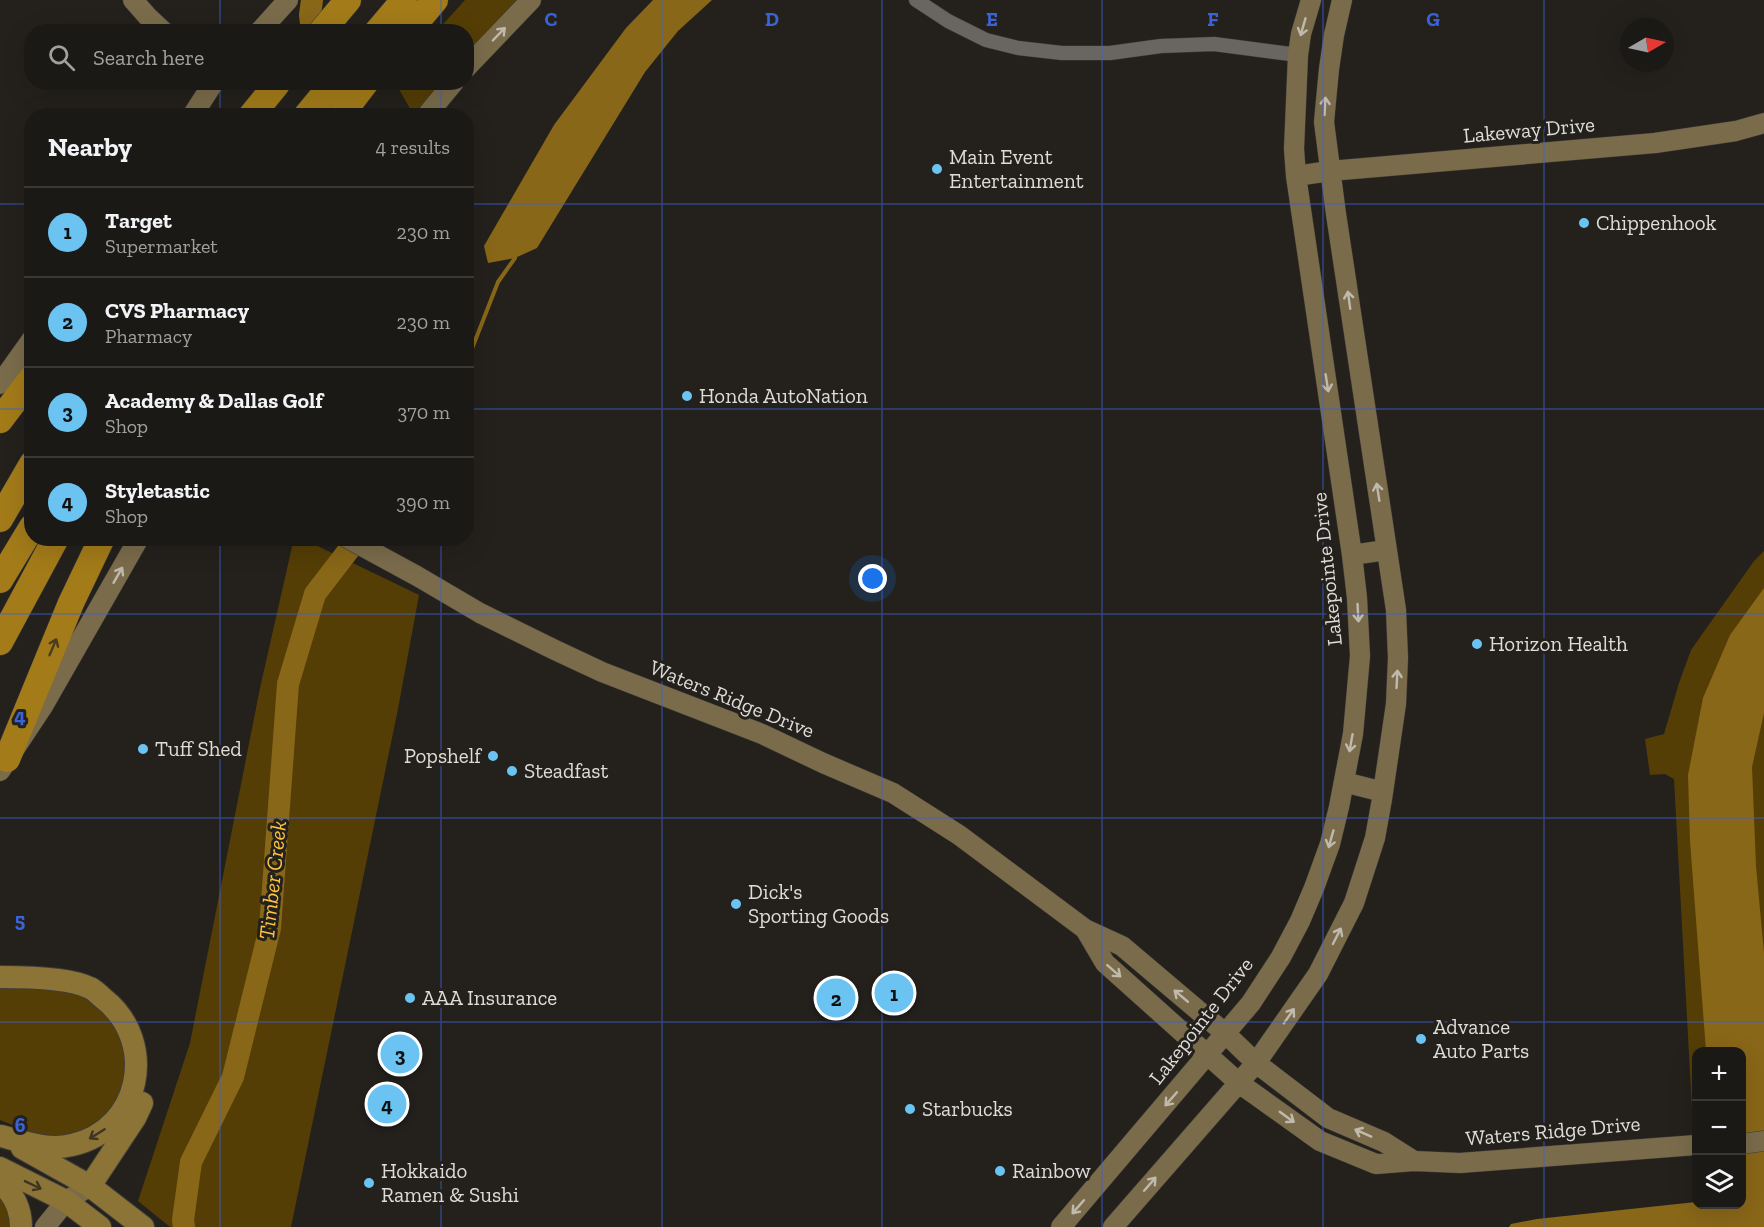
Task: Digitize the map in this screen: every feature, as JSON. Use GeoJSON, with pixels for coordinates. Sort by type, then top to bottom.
{"type":"FeatureCollection","features":[{"type":"Feature","properties":{"kind":"highway"},"geometry":{"type":"LineString","coordinates":[[328,24],[348,0]]}},
{"type":"Feature","properties":{"kind":"highway"},"geometry":{"type":"LineString","coordinates":[[391,24],[420,9]]}},
{"type":"Feature","properties":{"kind":"highway"},"geometry":{"type":"LineString","coordinates":[[258,108],[272,90]]}},
{"type":"Feature","properties":{"kind":"highway"},"geometry":{"type":"LineString","coordinates":[[261,108],[273,90]]}},
{"type":"Feature","properties":{"kind":"highway"},"geometry":{"type":"LineString","coordinates":[[312,108],[327,90]]}},
{"type":"Feature","properties":{"kind":"highway"},"geometry":{"type":"LineString","coordinates":[[346,108],[360,90]]}},
{"type":"Feature","properties":{"kind":"highway"},"geometry":{"type":"LineString","coordinates":[[0,420],[24,388]]}},
{"type":"Feature","properties":{"kind":"highway"},"geometry":{"type":"LineString","coordinates":[[0,519],[24,478]]}},
{"type":"Feature","properties":{"kind":"highway"},"geometry":{"type":"LineString","coordinates":[[0,580],[24,540]]}},
{"type":"Feature","properties":{"kind":"highway"},"geometry":{"type":"LineString","coordinates":[[0,629],[52,546]]}},
{"type":"Feature","properties":{"kind":"highway"},"geometry":{"type":"LineString","coordinates":[[0,642],[52,546]]}},
{"type":"Feature","properties":{"kind":"highway"},"geometry":{"type":"LineString","coordinates":[[4,765],[67,612],[98,546]]}},
{"type":"Feature","properties":{"kind":"main road"},"geometry":{"type":"LineString","coordinates":[[133,0],[155,24]]}},
{"type":"Feature","properties":{"kind":"main road"},"geometry":{"type":"LineString","coordinates":[[266,24],[288,0]]}},
{"type":"Feature","properties":{"kind":"main road"},"geometry":{"type":"LineString","coordinates":[[474,60],[531,0]]}},
{"type":"Feature","properties":{"kind":"main road","name":"Lakepointe Drive"},"geometry":{"type":"LineString","coordinates":[[1061,1227],[1209,1055],[1251,1003],[1281,957],[1300,921],[1330,844],[1344,782],[1353,734],[1360,656],[1357,598],[1335,431],[1302,221],[1294,149],[1298,55],[1301,34],[1311,0]]}},
{"type":"Feature","properties":{"kind":"main road"},"geometry":{"type":"LineString","coordinates":[[1113,1227],[1256,1063],[1318,974],[1354,903],[1375,838],[1396,704],[1398,658],[1396,610],[1324,122],[1334,34],[1342,0]]}},
{"type":"Feature","properties":{"kind":"main road"},"geometry":{"type":"LineString","coordinates":[[197,108],[209,90]]}},
{"type":"Feature","properties":{"kind":"main road"},"geometry":{"type":"LineString","coordinates":[[432,108],[447,90]]}},
{"type":"Feature","properties":{"kind":"main road","name":"Lakeway Drive"},"geometry":{"type":"LineString","coordinates":[[1296,176],[1330,171],[1655,143],[1736,131],[1764,123]]}},
{"type":"Feature","properties":{"kind":"main road"},"geometry":{"type":"LineString","coordinates":[[1302,221],[1336,214]]}},
{"type":"Feature","properties":{"kind":"main road"},"geometry":{"type":"LineString","coordinates":[[0,384],[24,350]]}},
{"type":"Feature","properties":{"kind":"main road"},"geometry":{"type":"LineString","coordinates":[[4,765],[46,700],[135,546]]}},
{"type":"Feature","properties":{"kind":"main road","name":"Waters Ridge Drive"},"geometry":{"type":"LineString","coordinates":[[362,546],[480,614],[602,672],[762,734],[892,793],[959,835],[1085,928],[1122,946],[1226,1034],[1256,1063],[1328,1118],[1384,1142],[1414,1161]]}},
{"type":"Feature","properties":{"kind":"main road"},"geometry":{"type":"LineString","coordinates":[[1352,555],[1386,550]]}},
{"type":"Feature","properties":{"kind":"main road"},"geometry":{"type":"LineString","coordinates":[[1344,782],[1383,792]]}},
{"type":"Feature","properties":{"kind":"main road","name":"Waters Ridge Drive"},"geometry":{"type":"LineString","coordinates":[[1085,928],[1105,963],[1239,1083],[1320,1141],[1376,1164],[1414,1161],[1460,1163],[1691,1145]]}},
{"type":"Feature","properties":{"kind":"main road"},"geometry":{"type":"LineString","coordinates":[[0,965],[56,966],[83,972],[102,982],[127,1006],[141,1031],[147,1056],[145,1094],[135,1118],[90,1186],[66,1201],[45,1227]]}},
{"type":"Feature","properties":{"kind":"main road"},"geometry":{"type":"LineString","coordinates":[[0,978],[61,980],[90,988],[111,1004],[122,1018],[131,1034],[136,1058],[135,1082],[127,1104],[113,1123],[94,1137],[73,1145],[50,1147],[1,1136]]}},
{"type":"Feature","properties":{"kind":"main road"},"geometry":{"type":"LineString","coordinates":[[1,1136],[90,1186],[143,1227]]}},
{"type":"Feature","properties":{"kind":"main road"},"geometry":{"type":"LineString","coordinates":[[1746,1144],[1764,1142]]}},
{"type":"Feature","properties":{"kind":"main road"},"geometry":{"type":"LineString","coordinates":[[0,1168],[66,1201],[100,1227]]}},
{"type":"Feature","properties":{"kind":"main road"},"geometry":{"type":"LineString","coordinates":[[0,1182],[14,1198],[21,1216],[21,1227]]}},
{"type":"Feature","properties":{"kind":"street"},"geometry":{"type":"LineString","coordinates":[[916,0],[948,21],[986,40],[1018,48],[1062,53],[1110,53],[1161,46],[1214,44],[1298,55]]}},
{"type":"Feature","properties":{"kind":"shaded area"},"geometry":{"type":"Polygon","coordinates":[[[465,0],[527,0],[474,53],[474,24],[443,24],[465,0]]]}},
{"type":"Feature","properties":{"kind":"shaded area"},"geometry":{"type":"Polygon","coordinates":[[[653,0],[712,0],[678,31],[645,72],[537,248],[515,258],[488,263],[484,246],[554,125],[626,28],[653,0]]]}},
{"type":"Feature","properties":{"kind":"shaded area"},"geometry":{"type":"Polygon","coordinates":[[[437,90],[419,108],[410,108],[400,91],[437,90]]]}},
{"type":"Feature","properties":{"kind":"shaded area"},"geometry":{"type":"Polygon","coordinates":[[[292,546],[318,546],[419,595],[398,709],[291,1227],[170,1227],[138,1201],[190,1043],[260,688],[292,546]]]}},
{"type":"Feature","properties":{"kind":"shaded area"},"geometry":{"type":"Polygon","coordinates":[[[1764,551],[1764,1121],[1746,1065],[1746,1047],[1692,1047],[1692,1110],[1674,779],[1665,774],[1650,775],[1645,739],[1664,734],[1691,650],[1754,561],[1764,551]]]}},
{"type":"Feature","properties":{"kind":"shaded area"},"geometry":{"type":"Polygon","coordinates":[[[1764,588],[1764,713],[1752,767],[1756,866],[1764,953],[1764,1227],[1509,1227],[1511,1224],[1537,1219],[1692,1202],[1692,1209],[1746,1209],[1746,1047],[1706,1047],[1690,841],[1688,775],[1703,698],[1730,635],[1764,588]]]}},
{"type":"Feature","properties":{"kind":"shaded area"},"geometry":{"type":"Polygon","coordinates":[[[0,984],[77,988],[103,1004],[121,1037],[127,1071],[118,1101],[105,1120],[77,1135],[42,1137],[0,1120],[0,984]]]}},
{"type":"Feature","properties":{"kind":"shaded area"},"geometry":{"type":"Polygon","coordinates":[[[0,1196],[4,1199],[11,1227],[0,1227],[0,1196]]]}},
{"type":"Feature","properties":{"kind":"waterway","name":"Timber Creek"},"geometry":{"type":"LineString","coordinates":[[311,24],[312,0]]}},
{"type":"Feature","properties":{"kind":"waterway"},"geometry":{"type":"LineString","coordinates":[[474,344],[498,282],[515,258]]}},
{"type":"Feature","properties":{"kind":"waterway","name":"Timber Creek"},"geometry":{"type":"LineString","coordinates":[[184,1227],[191,1162],[233,1077],[270,928],[288,684],[315,594],[352,546]]}},
{"type":"Feature","properties":{"kind":"place","name":"Main Event Entertainment"},"geometry":{"type":"Point","coordinates":[937,169]}},
{"type":"Feature","properties":{"kind":"place","name":"Chippenhook"},"geometry":{"type":"Point","coordinates":[1584,223]}},
{"type":"Feature","properties":{"kind":"place","name":"Honda AutoNation"},"geometry":{"type":"Point","coordinates":[687,396]}},
{"type":"Feature","properties":{"kind":"place","name":"Horizon Health"},"geometry":{"type":"Point","coordinates":[1477,644]}},
{"type":"Feature","properties":{"kind":"place","name":"Tuff Shed"},"geometry":{"type":"Point","coordinates":[143,749]}},
{"type":"Feature","properties":{"kind":"place","name":"Popshelf"},"geometry":{"type":"Point","coordinates":[493,756]}},
{"type":"Feature","properties":{"kind":"place","name":"Steadfast"},"geometry":{"type":"Point","coordinates":[512,771]}},
{"type":"Feature","properties":{"kind":"place","name":"Dick's Sporting Goods"},"geometry":{"type":"Point","coordinates":[736,904]}},
{"type":"Feature","properties":{"kind":"place","name":"Target"},"geometry":{"type":"Point","coordinates":[894,993]}},
{"type":"Feature","properties":{"kind":"place","name":"AAA Insurance"},"geometry":{"type":"Point","coordinates":[410,998]}},
{"type":"Feature","properties":{"kind":"place","name":"CVS Pharmacy"},"geometry":{"type":"Point","coordinates":[836,998]}},
{"type":"Feature","properties":{"kind":"place","name":"Advance Auto Parts"},"geometry":{"type":"Point","coordinates":[1421,1039]}},
{"type":"Feature","properties":{"kind":"place","name":"Academy & Dallas Golf"},"geometry":{"type":"Point","coordinates":[400,1054]}},
{"type":"Feature","properties":{"kind":"place","name":"Styletastic"},"geometry":{"type":"Point","coordinates":[387,1104]}},
{"type":"Feature","properties":{"kind":"place","name":"Starbucks"},"geometry":{"type":"Point","coordinates":[910,1109]}},
{"type":"Feature","properties":{"kind":"place","name":"Rainbow"},"geometry":{"type":"Point","coordinates":[1000,1171]}},
{"type":"Feature","properties":{"kind":"place","name":"Hokkaido Ramen & Sushi"},"geometry":{"type":"Point","coordinates":[369,1183]}}]}
